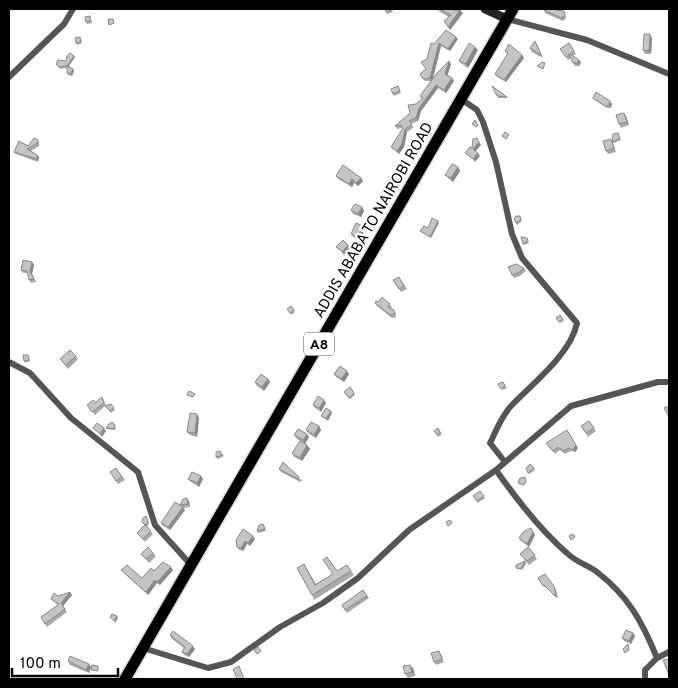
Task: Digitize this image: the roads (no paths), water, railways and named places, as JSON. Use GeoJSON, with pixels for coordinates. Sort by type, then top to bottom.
{"type":"FeatureCollection","features":[{"type":"Feature","properties":{"kind":"highway","name":"ADDIS ABABA TO NAIROBI ROAD"},"geometry":{"type":"LineString","coordinates":[[125,679],[513,9]]}},
{"type":"Feature","properties":{"kind":"main road"},"geometry":{"type":"LineString","coordinates":[[485,9],[506,19]]}},
{"type":"Feature","properties":{"kind":"street"},"geometry":{"type":"LineString","coordinates":[[9,77],[64,24],[73,9]]}},
{"type":"Feature","properties":{"kind":"street"},"geometry":{"type":"LineString","coordinates":[[506,19],[587,40],[669,74]]}},
{"type":"Feature","properties":{"kind":"street"},"geometry":{"type":"LineString","coordinates":[[461,99],[477,110],[483,122],[496,162],[512,234],[522,258],[577,323],[574,336],[532,388],[510,407],[500,422],[490,443],[505,462]]}},
{"type":"Feature","properties":{"kind":"street"},"geometry":{"type":"LineString","coordinates":[[9,362],[30,373],[71,418],[138,472],[154,525],[191,565]]}},
{"type":"Feature","properties":{"kind":"street"},"geometry":{"type":"LineString","coordinates":[[143,648],[208,668],[231,662],[280,627],[322,603],[358,578],[409,530],[496,470],[571,406],[649,384],[669,382]]}},
{"type":"Feature","properties":{"kind":"street"},"geometry":{"type":"LineString","coordinates":[[496,470],[527,511],[569,555],[594,570],[619,590],[644,625],[657,658]]}},
{"type":"Feature","properties":{"kind":"street"},"geometry":{"type":"LineString","coordinates":[[645,679],[645,670],[657,658],[669,652]]}}]}
